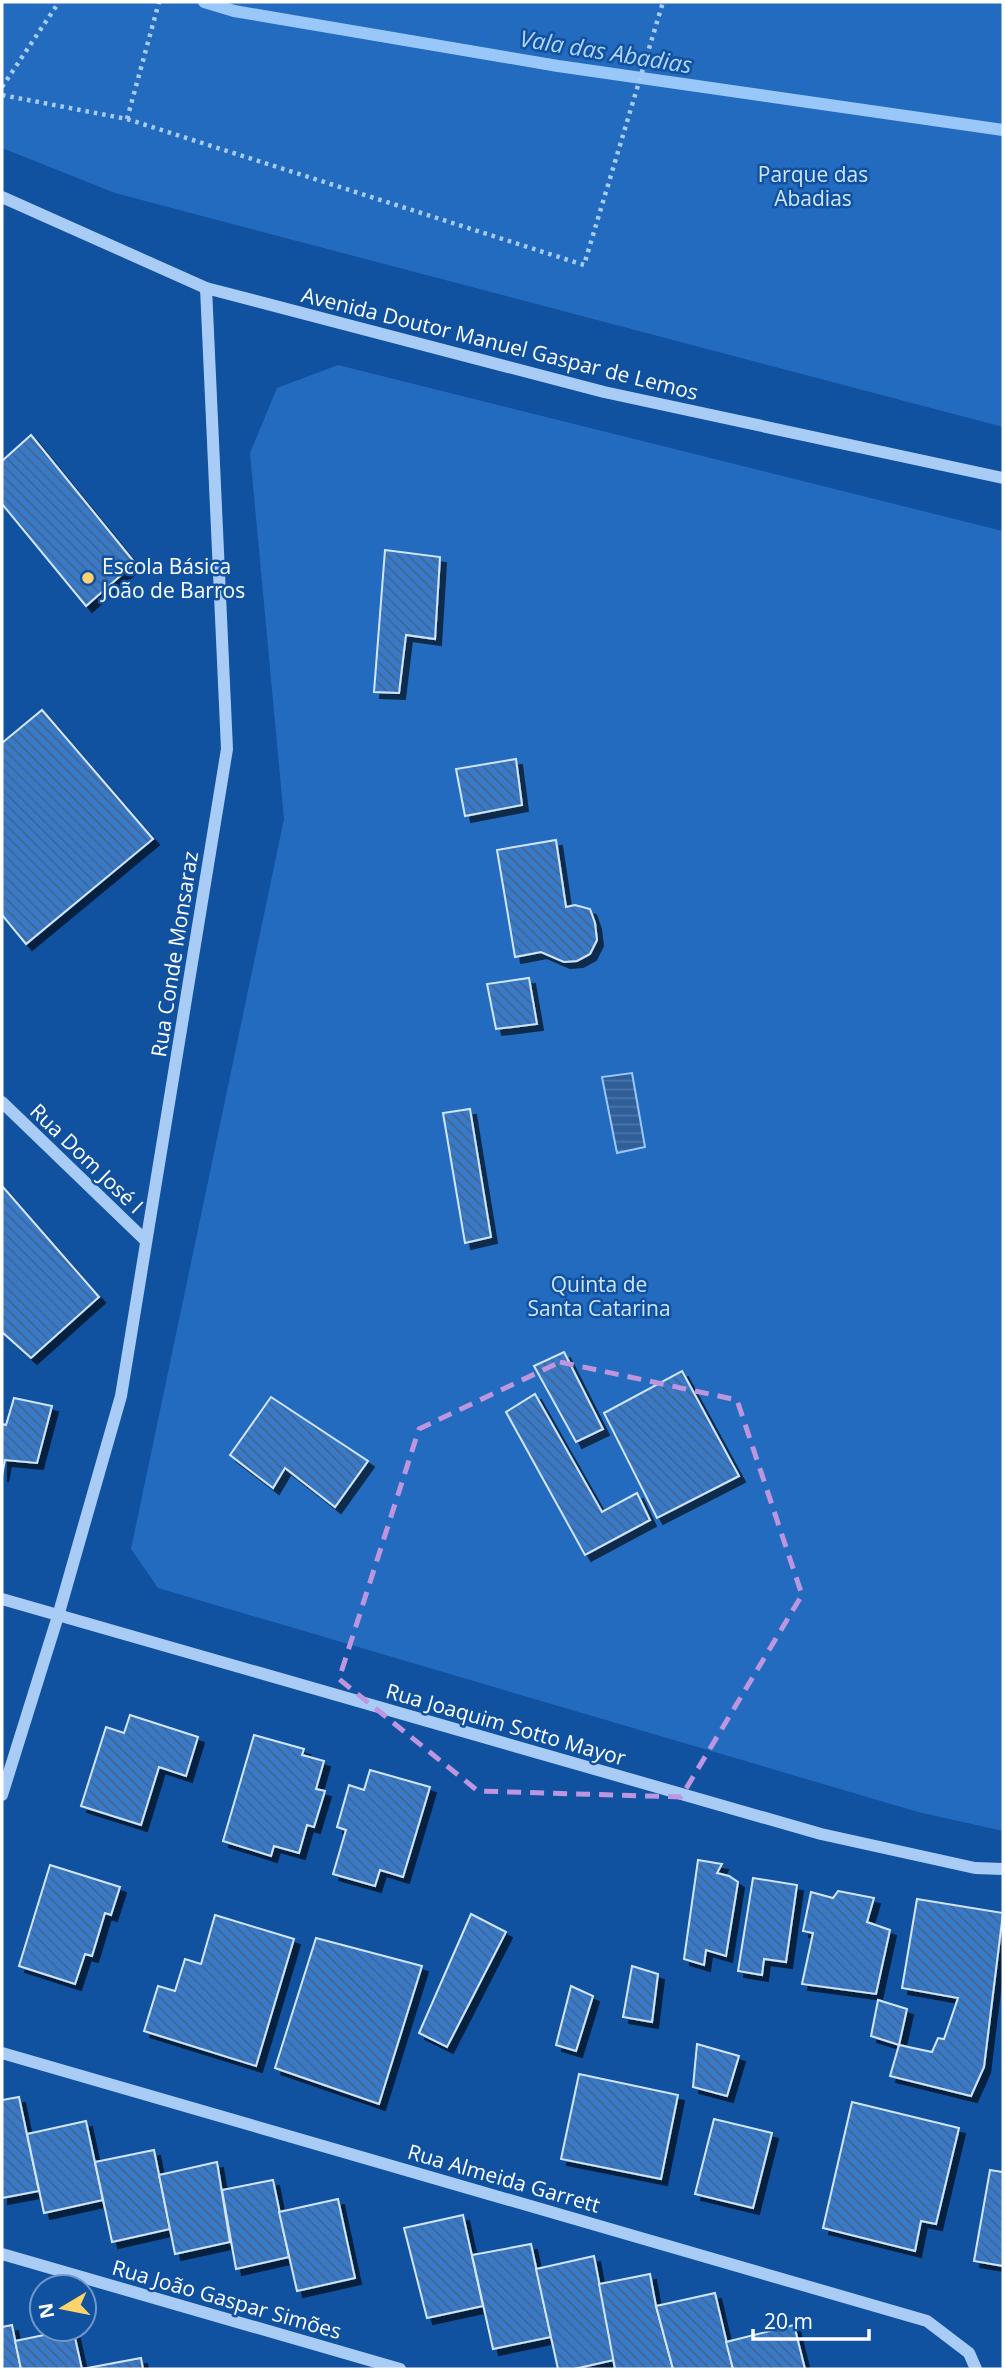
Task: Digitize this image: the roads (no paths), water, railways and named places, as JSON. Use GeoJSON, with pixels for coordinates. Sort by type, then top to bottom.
{"type":"FeatureCollection","features":[{"type":"Feature","properties":{"kind":"street","name":"Avenida Doutor Manuel Gaspar de Lemos"},"geometry":{"type":"LineString","coordinates":[[2,197],[205,288],[604,392],[1003,478]]}},
{"type":"Feature","properties":{"kind":"street","name":"Rua Conde Monsaraz"},"geometry":{"type":"LineString","coordinates":[[2,1795],[58,1615],[121,1396],[227,749],[205,288]]}},
{"type":"Feature","properties":{"kind":"street","name":"Rua Dom José I"},"geometry":{"type":"LineString","coordinates":[[2,1102],[146,1241]]}},
{"type":"Feature","properties":{"kind":"street","name":"Rua Joaquim Sotto Mayor"},"geometry":{"type":"LineString","coordinates":[[2,1599],[821,1834],[975,1868],[1003,1869]]}},
{"type":"Feature","properties":{"kind":"street","name":"Rua Almeida Garrett"},"geometry":{"type":"LineString","coordinates":[[2,2053],[927,2321],[969,2353],[976,2369]]}},
{"type":"Feature","properties":{"kind":"street","name":"Rua João Gaspar Simões"},"geometry":{"type":"LineString","coordinates":[[2,2254],[400,2369]]}},
{"type":"Feature","properties":{"kind":"waterway","name":"Vala das Abadias"},"geometry":{"type":"LineString","coordinates":[[204,2],[234,11],[558,66],[1003,130]]}},
{"type":"Feature","properties":{"kind":"place","name":"Escola Básica João de Barros"},"geometry":{"type":"Point","coordinates":[88,578]}},
{"type":"Feature","properties":{"kind":"park label","name":"Parque das Abadias"},"geometry":{"type":"Point","coordinates":[813,186]}},
{"type":"Feature","properties":{"kind":"park label","name":"Quinta de Santa Catarina"},"geometry":{"type":"Point","coordinates":[599,1296]}}]}
